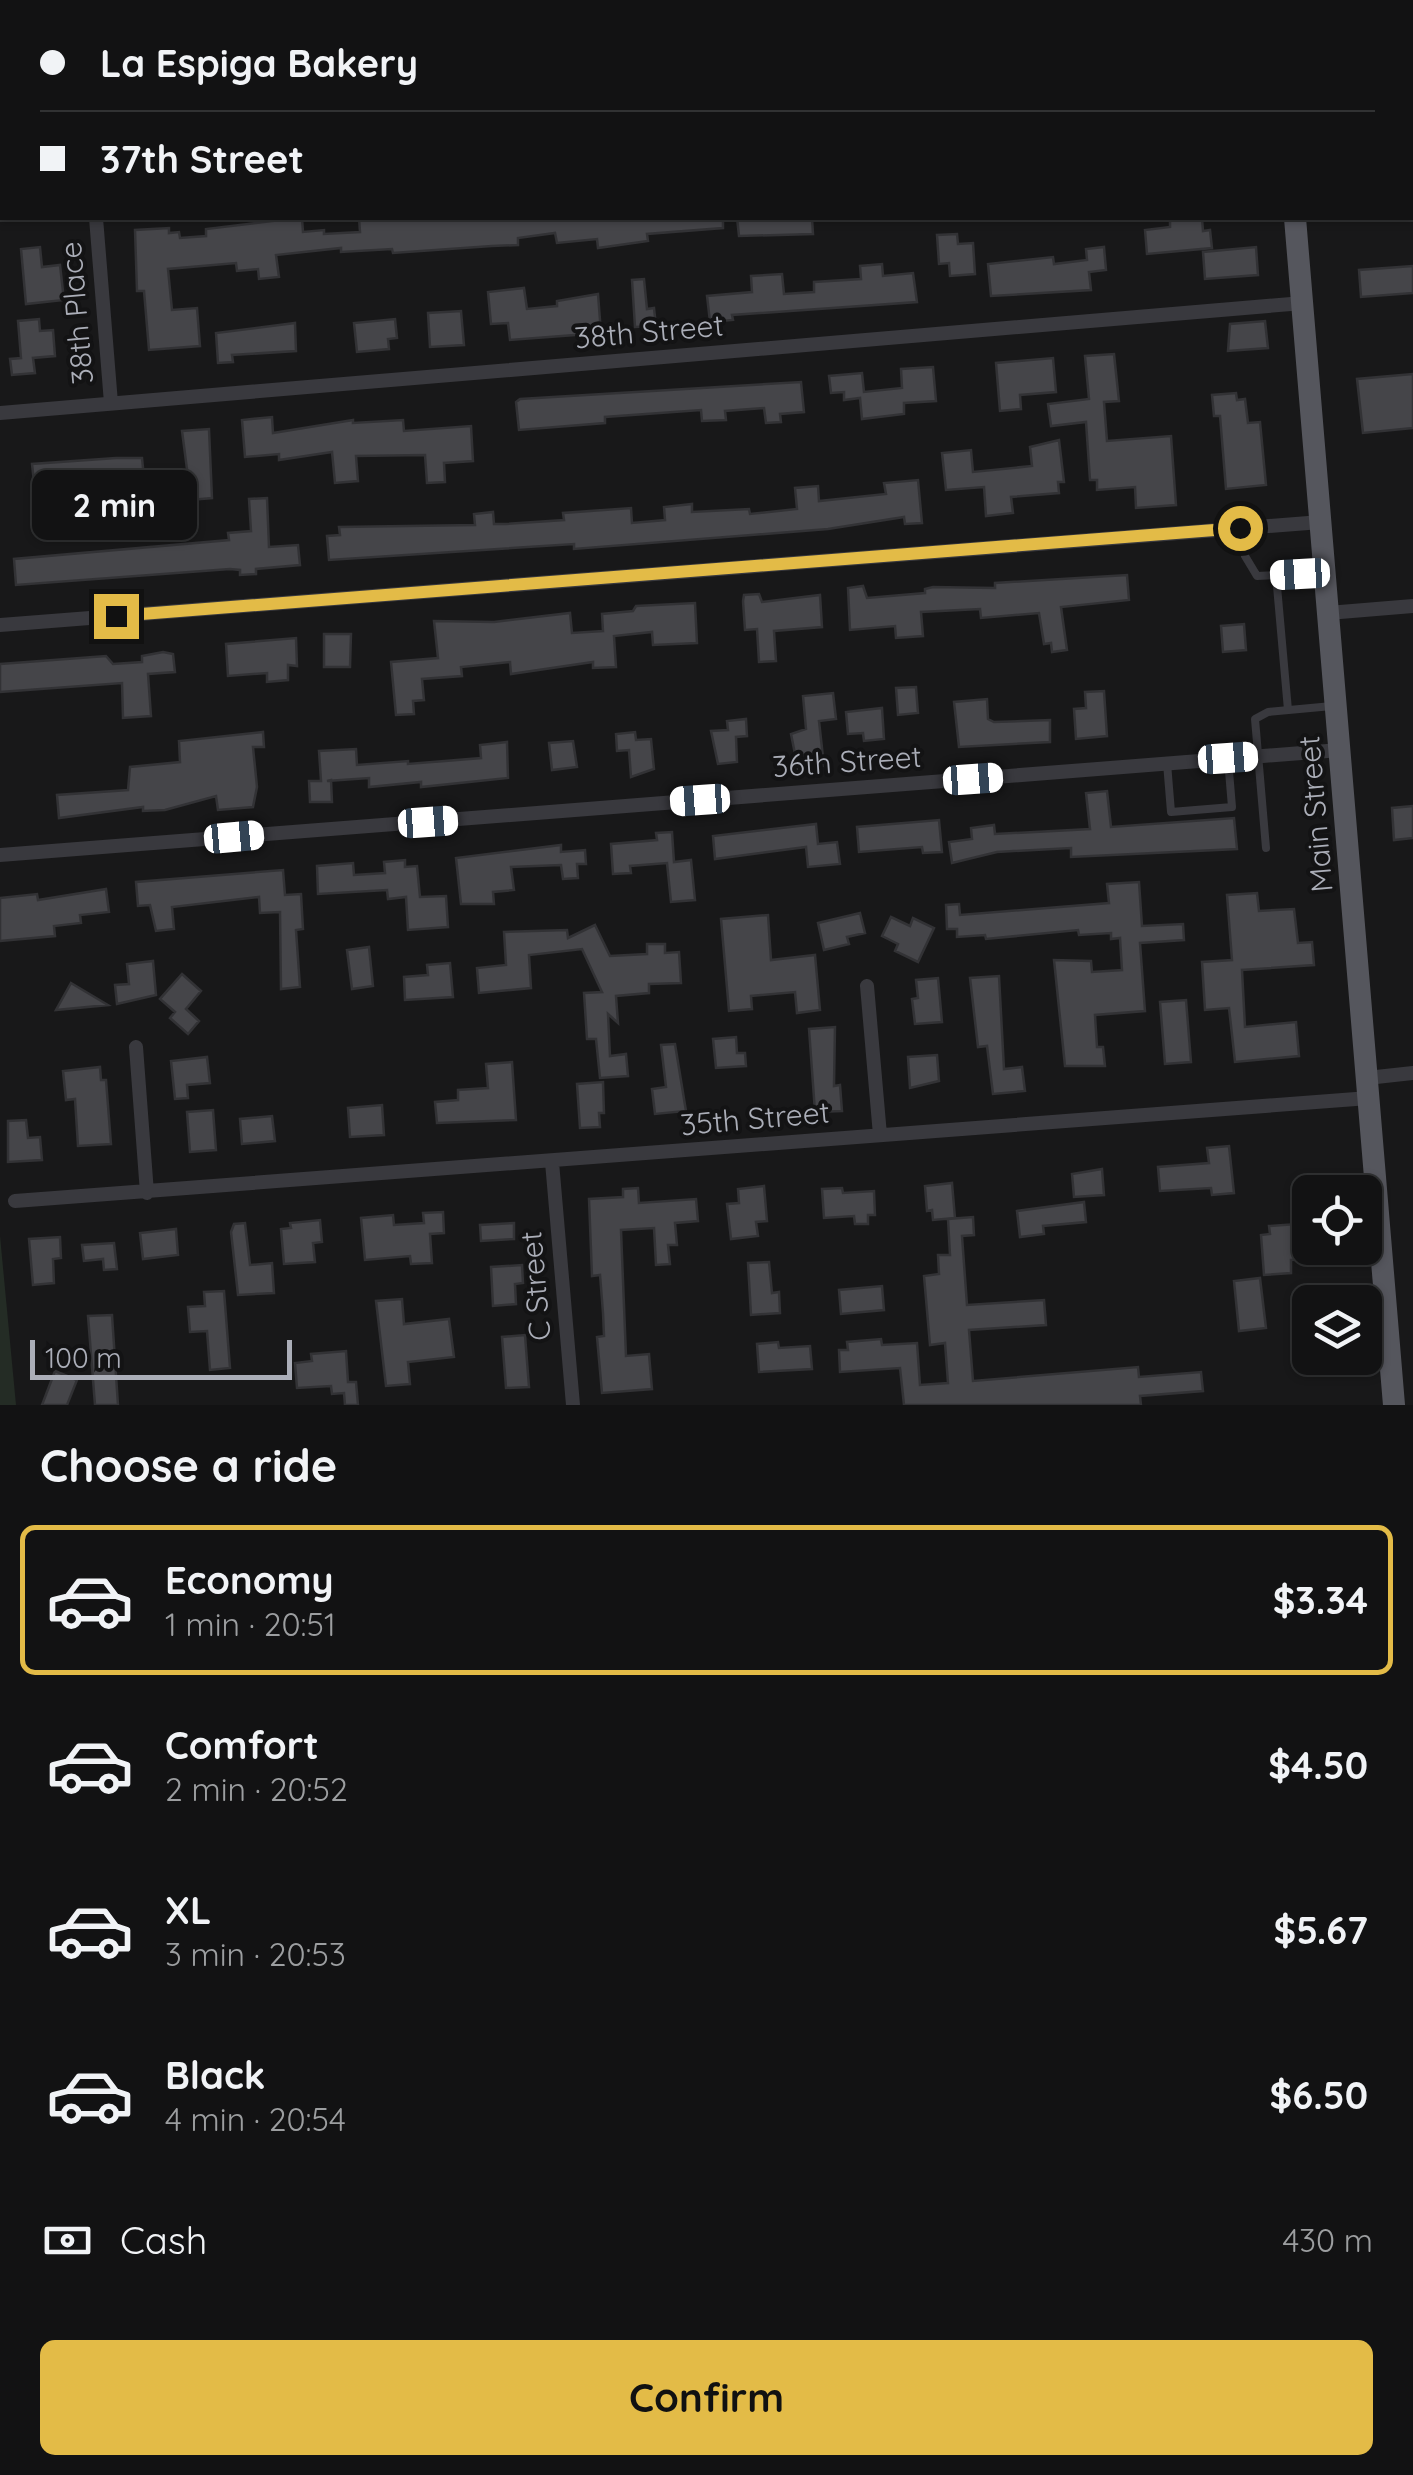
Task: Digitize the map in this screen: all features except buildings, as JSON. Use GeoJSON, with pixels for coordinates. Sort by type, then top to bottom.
{"type":"FeatureCollection","features":[{"type":"Feature","properties":{"kind":"main road","name":"Main Street"},"geometry":{"type":"LineString","coordinates":[[1295,220],[1394,1405]]}},
{"type":"Feature","properties":{"kind":"street","name":"38th Place"},"geometry":{"type":"LineString","coordinates":[[96,220],[111,404]]}},
{"type":"Feature","properties":{"kind":"street","name":"38th Street"},"geometry":{"type":"LineString","coordinates":[[0,413],[1302,303]]}},
{"type":"Feature","properties":{"kind":"street"},"geometry":{"type":"LineString","coordinates":[[0,625],[1320,522]]}},
{"type":"Feature","properties":{"kind":"street"},"geometry":{"type":"LineString","coordinates":[[1328,613],[1413,606]]}},
{"type":"Feature","properties":{"kind":"street","name":"36th Street"},"geometry":{"type":"LineString","coordinates":[[0,855],[1340,750]]}},
{"type":"Feature","properties":{"kind":"street"},"geometry":{"type":"LineString","coordinates":[[867,986],[880,1135]]}},
{"type":"Feature","properties":{"kind":"street"},"geometry":{"type":"LineString","coordinates":[[136,1047],[147,1193]]}},
{"type":"Feature","properties":{"kind":"street","name":"35th Street"},"geometry":{"type":"LineString","coordinates":[[15,1201],[880,1135],[1368,1088],[1413,1074]]}},
{"type":"Feature","properties":{"kind":"street","name":"C Street"},"geometry":{"type":"LineString","coordinates":[[552,1162],[573,1405]]}},
{"type":"Feature","properties":{"kind":"lane"},"geometry":{"type":"LineString","coordinates":[[1240,528],[1245,556],[1256,576],[1325,573]]}},
{"type":"Feature","properties":{"kind":"lane"},"geometry":{"type":"LineString","coordinates":[[1276,576],[1288,710]]}},
{"type":"Feature","properties":{"kind":"lane"},"geometry":{"type":"LineString","coordinates":[[1266,848],[1255,719],[1268,712],[1336,706]]}},
{"type":"Feature","properties":{"kind":"lane"},"geometry":{"type":"LineString","coordinates":[[1167,764],[1171,812],[1232,807],[1228,758]]}},
{"type":"Feature","properties":{"kind":"shaded area"},"geometry":{"type":"Polygon","coordinates":[[[0,1236],[16,1405],[0,1405],[0,1236]]]}},
{"type":"Feature","properties":{"kind":"route"},"geometry":{"type":"LineString","coordinates":[[116,616],[1240,528]]}}]}
